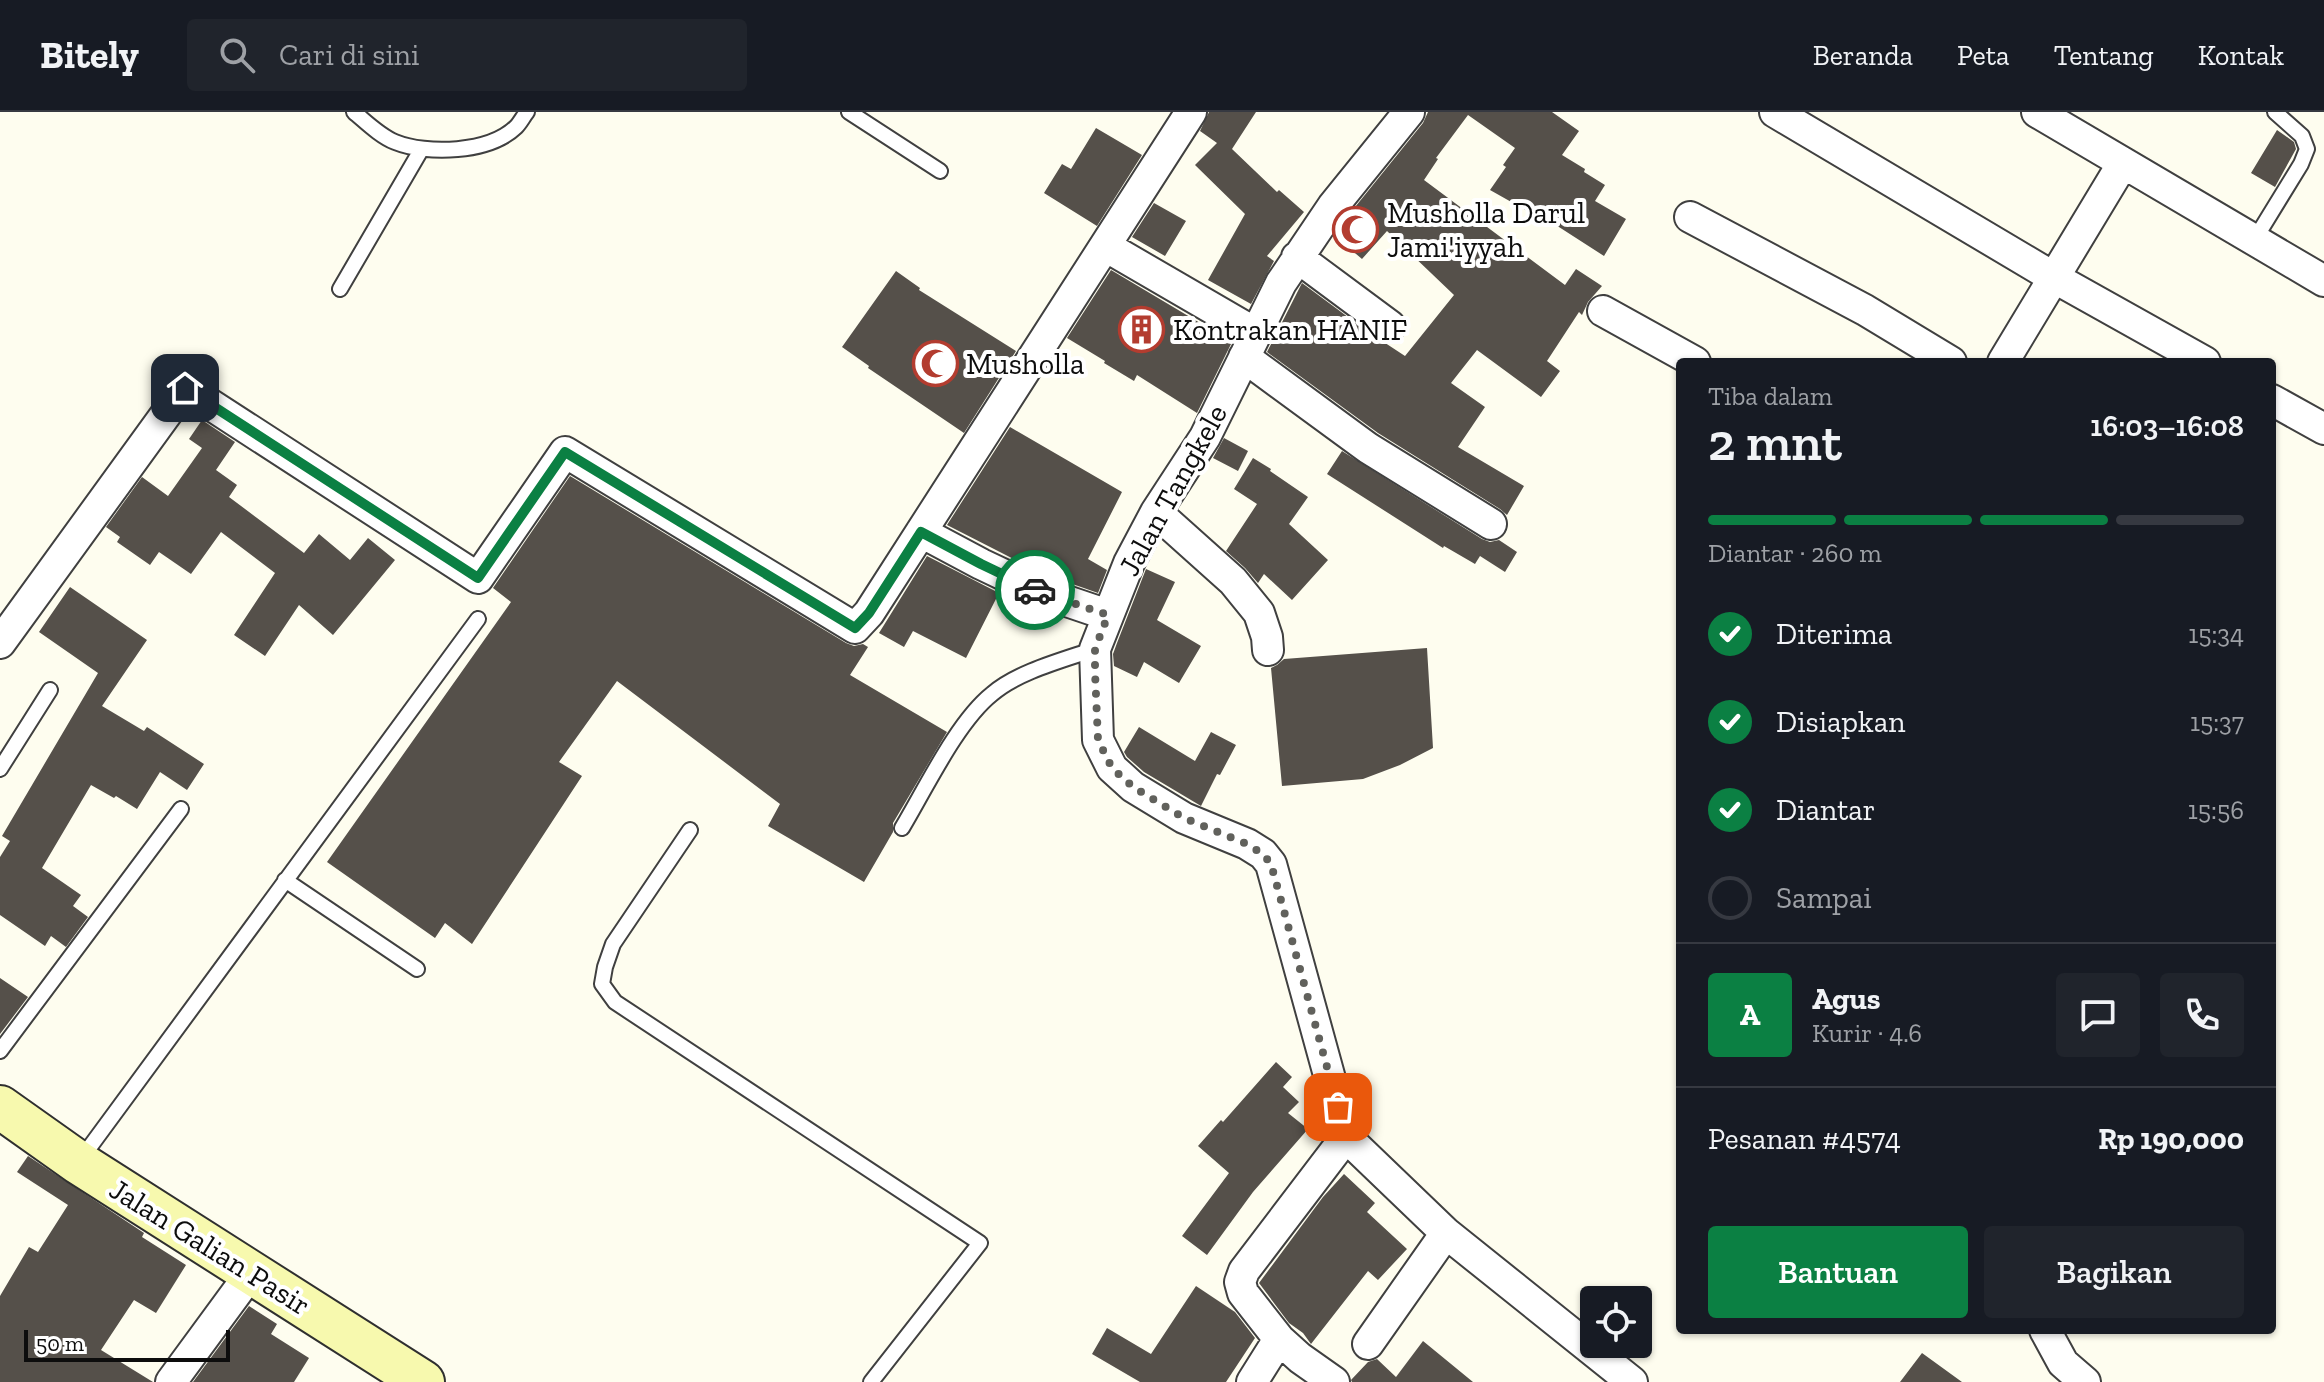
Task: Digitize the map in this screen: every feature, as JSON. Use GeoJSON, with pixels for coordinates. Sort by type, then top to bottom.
{"type":"FeatureCollection","features":[{"type":"Feature","properties":{"kind":"street"},"geometry":{"type":"LineString","coordinates":[[0,643],[185,388],[478,578],[565,452],[855,628],[869,613],[1191,112]]}},
{"type":"Feature","properties":{"kind":"street","name":"Jalan Tangkele"},"geometry":{"type":"LineString","coordinates":[[1346,1137],[1271,864],[1263,854],[1247,844],[1184,818],[1133,787],[1112,768],[1098,740],[1095,649],[1129,563],[1156,512],[1205,437],[1275,294],[1333,206],[1409,112]]}},
{"type":"Feature","properties":{"kind":"street"},"geometry":{"type":"LineString","coordinates":[[1775,112],[2053,277],[2198,358]]}},
{"type":"Feature","properties":{"kind":"street"},"geometry":{"type":"LineString","coordinates":[[2037,112],[2324,281]]}},
{"type":"Feature","properties":{"kind":"street"},"geometry":{"type":"LineString","coordinates":[[2005,358],[2123,163]]}},
{"type":"Feature","properties":{"kind":"street"},"geometry":{"type":"LineString","coordinates":[[1690,217],[1865,310],[1944,358]]}},
{"type":"Feature","properties":{"kind":"street"},"geometry":{"type":"LineString","coordinates":[[1107,247],[1250,345],[1368,448],[1491,524]]}},
{"type":"Feature","properties":{"kind":"street"},"geometry":{"type":"LineString","coordinates":[[1297,257],[1390,326]]}},
{"type":"Feature","properties":{"kind":"street"},"geometry":{"type":"LineString","coordinates":[[1603,311],[1688,358]]}},
{"type":"Feature","properties":{"kind":"street"},"geometry":{"type":"LineString","coordinates":[[2276,402],[2324,429]]}},
{"type":"Feature","properties":{"kind":"street"},"geometry":{"type":"LineString","coordinates":[[1156,512],[1233,581],[1259,613],[1268,650]]}},
{"type":"Feature","properties":{"kind":"street"},"geometry":{"type":"LineString","coordinates":[[921,532],[1040,592],[1108,615]]}},
{"type":"Feature","properties":{"kind":"street","name":"Jalan Galian Pasir"},"geometry":{"type":"LineString","coordinates":[[1,1108],[79,1163],[423,1382]]}},
{"type":"Feature","properties":{"kind":"street"},"geometry":{"type":"LineString","coordinates":[[1334,1382],[1279,1339],[1243,1293],[1240,1282],[1244,1271],[1346,1137],[1446,1233],[1632,1382]]}},
{"type":"Feature","properties":{"kind":"street"},"geometry":{"type":"LineString","coordinates":[[1368,1344],[1446,1233]]}},
{"type":"Feature","properties":{"kind":"street"},"geometry":{"type":"LineString","coordinates":[[171,1382],[251,1273]]}},
{"type":"Feature","properties":{"kind":"street"},"geometry":{"type":"LineString","coordinates":[[2047,1334],[2063,1363],[2085,1382]]}},
{"type":"Feature","properties":{"kind":"street"},"geometry":{"type":"LineString","coordinates":[[1252,1382],[1279,1339]]}},
{"type":"Feature","properties":{"kind":"lane"},"geometry":{"type":"LineString","coordinates":[[354,112],[391,141],[421,150],[487,143],[514,129],[527,112]]}},
{"type":"Feature","properties":{"kind":"lane"},"geometry":{"type":"LineString","coordinates":[[849,112],[940,171]]}},
{"type":"Feature","properties":{"kind":"lane"},"geometry":{"type":"LineString","coordinates":[[2255,239],[2307,149],[2302,136],[2275,112]]}},
{"type":"Feature","properties":{"kind":"lane"},"geometry":{"type":"LineString","coordinates":[[340,289],[421,150]]}},
{"type":"Feature","properties":{"kind":"lane"},"geometry":{"type":"LineString","coordinates":[[79,1163],[478,619]]}},
{"type":"Feature","properties":{"kind":"lane"},"geometry":{"type":"LineString","coordinates":[[902,828],[963,725],[992,693],[1047,665],[1095,649]]}},
{"type":"Feature","properties":{"kind":"lane"},"geometry":{"type":"LineString","coordinates":[[0,769],[50,690]]}},
{"type":"Feature","properties":{"kind":"lane"},"geometry":{"type":"LineString","coordinates":[[0,1051],[181,809]]}},
{"type":"Feature","properties":{"kind":"lane"},"geometry":{"type":"LineString","coordinates":[[690,830],[613,944],[602,984],[615,1002],[980,1243],[871,1382]]}},
{"type":"Feature","properties":{"kind":"lane"},"geometry":{"type":"LineString","coordinates":[[285,880],[417,969]]}},
{"type":"Feature","properties":{"kind":"building"},"geometry":{"type":"Polygon","coordinates":[[[1209,112],[1256,112],[1232,149],[1277,192],[1279,190],[1304,212],[1267,256],[1274,261],[1251,304],[1208,280],[1245,214],[1195,165],[1217,143],[1200,131],[1209,112]]]}},
{"type":"Feature","properties":{"kind":"building"},"geometry":{"type":"Polygon","coordinates":[[[1428,112],[1552,112],[1579,131],[1562,155],[1605,185],[1595,201],[1626,219],[1604,256],[1531,209],[1529,212],[1490,190],[1515,148],[1468,115],[1424,180],[1565,285],[1576,269],[1602,286],[1588,302],[1582,315],[1579,312],[1547,361],[1560,371],[1541,397],[1477,350],[1451,383],[1485,407],[1458,447],[1524,486],[1507,515],[1378,433],[1267,352],[1302,283],[1368,335],[1370,333],[1405,356],[1454,295],[1387,231],[1362,259],[1335,236],[1423,123],[1428,112]]]}},
{"type":"Feature","properties":{"kind":"building"},"geometry":{"type":"Polygon","coordinates":[[[1096,128],[1142,155],[1097,226],[1044,193],[1062,164],[1071,169],[1096,128]]]}},
{"type":"Feature","properties":{"kind":"building"},"geometry":{"type":"Polygon","coordinates":[[[2277,130],[2294,142],[2296,149],[2275,187],[2251,173],[2277,130]]]}},
{"type":"Feature","properties":{"kind":"building"},"geometry":{"type":"Polygon","coordinates":[[[1154,203],[1186,221],[1165,256],[1132,237],[1154,203]]]}},
{"type":"Feature","properties":{"kind":"building"},"geometry":{"type":"Polygon","coordinates":[[[1111,270],[1232,342],[1197,413],[1137,375],[1134,381],[1067,338],[1111,270]]]}},
{"type":"Feature","properties":{"kind":"building"},"geometry":{"type":"Polygon","coordinates":[[[896,271],[919,290],[1016,351],[964,433],[842,347],[896,271]]]}},
{"type":"Feature","properties":{"kind":"building"},"geometry":{"type":"Polygon","coordinates":[[[202,420],[235,442],[216,470],[237,485],[229,497],[304,553],[319,534],[350,560],[368,538],[395,560],[333,635],[299,605],[265,656],[234,635],[275,573],[221,532],[191,574],[159,552],[150,565],[117,542],[120,537],[106,527],[142,477],[168,496],[202,448],[189,439],[202,420]]]}},
{"type":"Feature","properties":{"kind":"building"},"geometry":{"type":"Polygon","coordinates":[[[1010,427],[1122,492],[1088,559],[1107,570],[1098,593],[1064,581],[1043,569],[1041,573],[947,525],[1010,427]]]}},
{"type":"Feature","properties":{"kind":"building"},"geometry":{"type":"Polygon","coordinates":[[[1224,438],[1248,451],[1238,471],[1213,458],[1224,438]]]}},
{"type":"Feature","properties":{"kind":"building"},"geometry":{"type":"Polygon","coordinates":[[[1342,451],[1482,539],[1490,542],[1499,540],[1517,552],[1505,572],[1480,556],[1475,564],[1443,548],[1327,474],[1342,451]]]}},
{"type":"Feature","properties":{"kind":"building"},"geometry":{"type":"Polygon","coordinates":[[[1253,458],[1308,497],[1289,524],[1328,560],[1292,600],[1264,574],[1258,583],[1226,551],[1257,504],[1234,489],[1253,458]]]}},
{"type":"Feature","properties":{"kind":"building"},"geometry":{"type":"Polygon","coordinates":[[[570,476],[846,643],[868,647],[850,675],[947,732],[893,823],[893,832],[864,882],[768,826],[780,804],[617,681],[559,762],[582,776],[472,944],[445,923],[435,938],[327,862],[511,602],[493,588],[570,476]]]}},
{"type":"Feature","properties":{"kind":"building"},"geometry":{"type":"Polygon","coordinates":[[[927,556],[999,593],[966,658],[913,631],[904,647],[879,633],[927,556]]]}},
{"type":"Feature","properties":{"kind":"building"},"geometry":{"type":"Polygon","coordinates":[[[1146,569],[1175,582],[1157,620],[1201,646],[1179,683],[1144,662],[1137,677],[1114,666],[1113,654],[1146,569]]]}},
{"type":"Feature","properties":{"kind":"building"},"geometry":{"type":"Polygon","coordinates":[[[70,587],[147,640],[102,706],[144,731],[147,727],[204,764],[187,790],[160,772],[137,809],[91,785],[42,868],[81,895],[73,906],[88,917],[66,947],[51,936],[45,946],[0,915],[0,857],[10,841],[2,836],[98,673],[39,632],[70,587]]]}},
{"type":"Feature","properties":{"kind":"building"},"geometry":{"type":"Polygon","coordinates":[[[1427,648],[1433,748],[1363,779],[1282,786],[1271,668],[1284,659],[1427,648]]]}},
{"type":"Feature","properties":{"kind":"building"},"geometry":{"type":"Polygon","coordinates":[[[1139,727],[1195,761],[1211,732],[1236,745],[1201,806],[1144,772],[1127,757],[1124,752],[1139,727]]]}},
{"type":"Feature","properties":{"kind":"building"},"geometry":{"type":"Polygon","coordinates":[[[0,978],[28,997],[0,1034],[0,978]]]}},
{"type":"Feature","properties":{"kind":"building"},"geometry":{"type":"Polygon","coordinates":[[[1276,1062],[1292,1077],[1283,1087],[1299,1102],[1288,1113],[1308,1129],[1253,1192],[1207,1255],[1182,1236],[1229,1173],[1198,1146],[1276,1062]]]}},
{"type":"Feature","properties":{"kind":"building"},"geometry":{"type":"Polygon","coordinates":[[[28,1156],[144,1233],[142,1237],[186,1265],[156,1313],[134,1300],[101,1350],[153,1382],[0,1382],[0,1296],[29,1247],[38,1252],[68,1205],[17,1172],[28,1156]]]}},
{"type":"Feature","properties":{"kind":"building"},"geometry":{"type":"Polygon","coordinates":[[[1344,1174],[1375,1203],[1367,1212],[1407,1249],[1378,1280],[1368,1271],[1311,1344],[1303,1333],[1289,1323],[1259,1283],[1323,1197],[1344,1174]]]}},
{"type":"Feature","properties":{"kind":"building"},"geometry":{"type":"Polygon","coordinates":[[[1196,1286],[1235,1312],[1255,1338],[1226,1382],[1140,1382],[1092,1354],[1107,1328],[1151,1354],[1196,1286]]]}},
{"type":"Feature","properties":{"kind":"building"},"geometry":{"type":"Polygon","coordinates":[[[249,1306],[277,1324],[271,1334],[309,1358],[294,1382],[193,1382],[249,1306]]]}},
{"type":"Feature","properties":{"kind":"building"},"geometry":{"type":"Polygon","coordinates":[[[1423,1341],[1473,1382],[1352,1382],[1368,1362],[1377,1359],[1396,1377],[1423,1341]]]}},
{"type":"Feature","properties":{"kind":"building"},"geometry":{"type":"Polygon","coordinates":[[[1922,1353],[1962,1382],[1900,1382],[1922,1353]]]}},
{"type":"Feature","properties":{"kind":"way so far"},"geometry":{"type":"LineString","coordinates":[[1035,590],[1108,615],[1095,649],[1095,672],[1098,740],[1112,768],[1133,787],[1184,818],[1247,844],[1263,854],[1271,864],[1338,1107]]}},
{"type":"Feature","properties":{"kind":"place","name":"Musholla Darul Jami'iyyah"},"geometry":{"type":"Point","coordinates":[1356,230]}},
{"type":"Feature","properties":{"kind":"place","name":"Kontrakan HANIF"},"geometry":{"type":"Point","coordinates":[1142,330]}},
{"type":"Feature","properties":{"kind":"place","name":"Musholla"},"geometry":{"type":"Point","coordinates":[935,364]}},
{"type":"Feature","properties":{"kind":"route"},"geometry":{"type":"LineString","coordinates":[[185,388],[478,578],[565,452],[855,628],[869,613],[921,532],[1035,590]]}}]}
